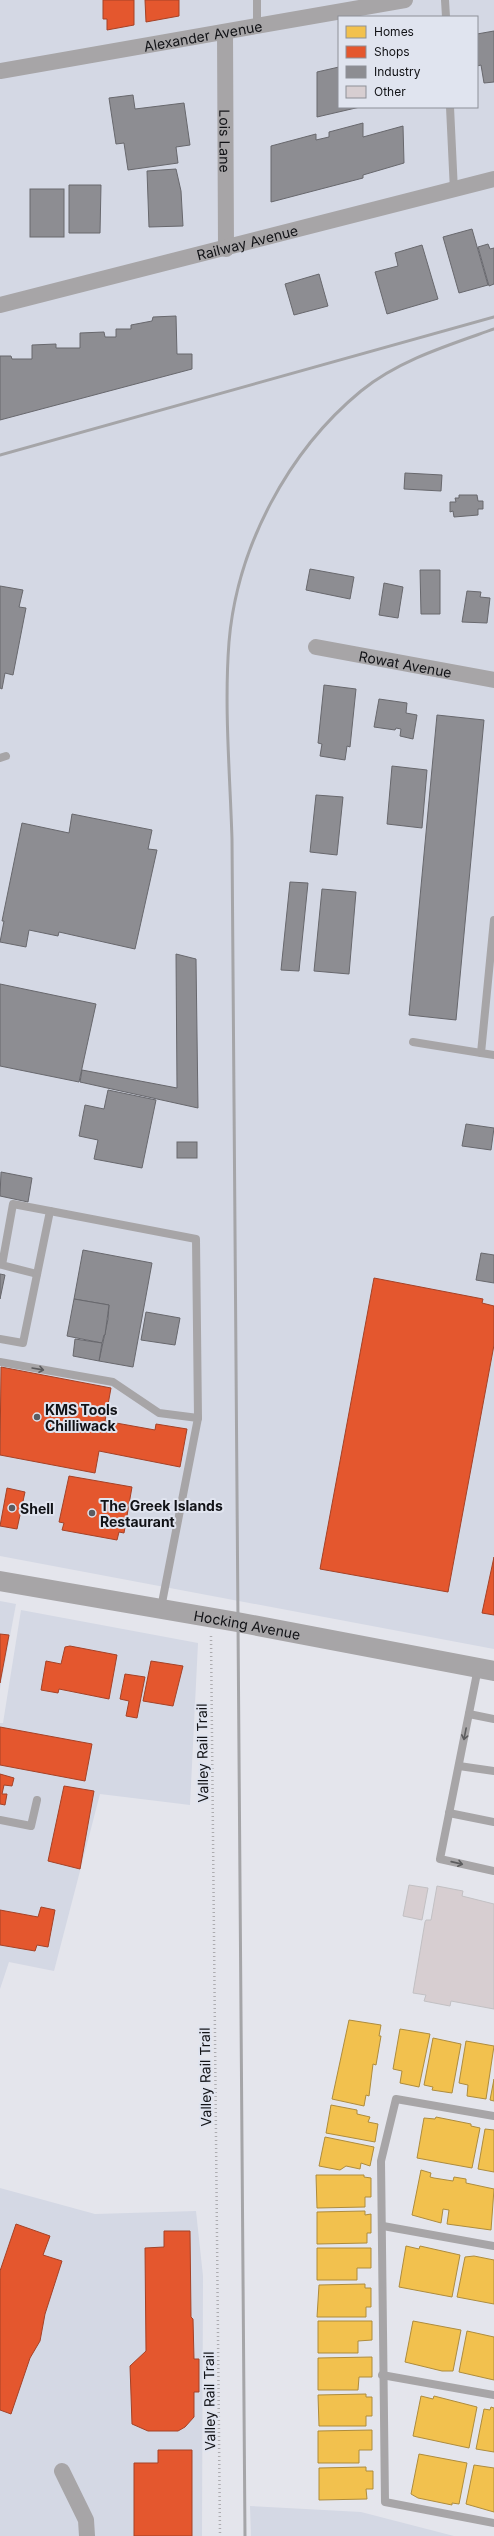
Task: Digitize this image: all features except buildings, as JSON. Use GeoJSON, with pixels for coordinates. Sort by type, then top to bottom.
{"type":"FeatureCollection","features":[{"type":"Feature","properties":{"kind":"street","name":"Alexander Avenue"},"geometry":{"type":"LineString","coordinates":[[0,71],[406,0]]}},
{"type":"Feature","properties":{"kind":"street","name":"Lois Lane"},"geometry":{"type":"LineString","coordinates":[[225,32],[226,249]]}},
{"type":"Feature","properties":{"kind":"street","name":"Railway Avenue"},"geometry":{"type":"LineString","coordinates":[[0,305],[226,249],[494,179]]}},
{"type":"Feature","properties":{"kind":"street","name":"Rowat Avenue"},"geometry":{"type":"LineString","coordinates":[[316,647],[494,680]]}},
{"type":"Feature","properties":{"kind":"street","name":"Hocking Avenue"},"geometry":{"type":"LineString","coordinates":[[0,1581],[211,1617],[486,1670]]}},
{"type":"Feature","properties":{"kind":"street"},"geometry":{"type":"LineString","coordinates":[[62,2471],[86,2520],[87,2536]]}},
{"type":"Feature","properties":{"kind":"lane"},"geometry":{"type":"LineString","coordinates":[[257,0],[257,27]]}},
{"type":"Feature","properties":{"kind":"lane"},"geometry":{"type":"LineString","coordinates":[[445,0],[446,16]]}},
{"type":"Feature","properties":{"kind":"lane"},"geometry":{"type":"LineString","coordinates":[[450,108],[454,190]]}},
{"type":"Feature","properties":{"kind":"lane"},"geometry":{"type":"LineString","coordinates":[[482,1053],[494,920]]}},
{"type":"Feature","properties":{"kind":"lane"},"geometry":{"type":"LineString","coordinates":[[413,1042],[494,1055]]}},
{"type":"Feature","properties":{"kind":"lane"},"geometry":{"type":"LineString","coordinates":[[37,1274],[2,1265],[13,1204],[196,1239],[198,1418],[161,1608]]}},
{"type":"Feature","properties":{"kind":"lane"},"geometry":{"type":"LineString","coordinates":[[0,1339],[23,1343],[50,1211]]}},
{"type":"Feature","properties":{"kind":"lane"},"geometry":{"type":"LineString","coordinates":[[0,1362],[113,1382],[159,1413],[198,1418]]}},
{"type":"Feature","properties":{"kind":"lane"},"geometry":{"type":"LineString","coordinates":[[486,1670],[469,1714],[440,1859],[494,1871]]}},
{"type":"Feature","properties":{"kind":"lane"},"geometry":{"type":"LineString","coordinates":[[469,1714],[494,1719]]}},
{"type":"Feature","properties":{"kind":"lane"},"geometry":{"type":"LineString","coordinates":[[459,1766],[494,1771]]}},
{"type":"Feature","properties":{"kind":"lane"},"geometry":{"type":"LineString","coordinates":[[0,1820],[31,1826],[37,1800]]}},
{"type":"Feature","properties":{"kind":"lane"},"geometry":{"type":"LineString","coordinates":[[449,1813],[494,1822]]}},
{"type":"Feature","properties":{"kind":"lane"},"geometry":{"type":"LineString","coordinates":[[494,2116],[396,2099],[381,2161],[383,2226],[382,2375],[385,2502],[494,2523]]}},
{"type":"Feature","properties":{"kind":"lane"},"geometry":{"type":"LineString","coordinates":[[383,2226],[494,2246]]}},
{"type":"Feature","properties":{"kind":"lane"},"geometry":{"type":"LineString","coordinates":[[382,2375],[494,2395]]}},
{"type":"Feature","properties":{"kind":"path","name":"Valley Rail Trail"},"geometry":{"type":"LineString","coordinates":[[211,1617],[220,2536]]}},
{"type":"Feature","properties":{"kind":"shaded area"},"geometry":{"type":"Polygon","coordinates":[[[0,0],[494,0],[494,1649],[0,1556],[0,0]]]}},
{"type":"Feature","properties":{"kind":"shaded area"},"geometry":{"type":"Polygon","coordinates":[[[0,1601],[16,1604],[0,1689],[0,1601]]]}},
{"type":"Feature","properties":{"kind":"shaded area"},"geometry":{"type":"Polygon","coordinates":[[[21,1610],[198,1643],[190,1805],[100,1794],[54,1971],[9,1962],[0,1989],[0,1723],[3,1723],[21,1610]]]}},
{"type":"Feature","properties":{"kind":"shaded area"},"geometry":{"type":"Polygon","coordinates":[[[0,2188],[95,2214],[196,2211],[203,2276],[202,2536],[0,2536],[0,2188]]]}},
{"type":"Feature","properties":{"kind":"shaded area"},"geometry":{"type":"Polygon","coordinates":[[[250,2506],[361,2512],[454,2536],[251,2536],[250,2506]]]}},
{"type":"Feature","properties":{"kind":"railway"},"geometry":{"type":"LineString","coordinates":[[0,455],[494,317]]}},
{"type":"Feature","properties":{"kind":"railway"},"geometry":{"type":"LineString","coordinates":[[245,2536],[232,839],[227,716],[229,642],[234,606],[243,571],[255,537],[271,503],[289,472],[311,442],[335,415],[361,391],[391,370],[425,354],[494,329]]}},
{"type":"Feature","properties":{"kind":"place","name":"KMS Tools Chilliwack"},"geometry":{"type":"Point","coordinates":[37,1417]}},
{"type":"Feature","properties":{"kind":"place","name":"Shell"},"geometry":{"type":"Point","coordinates":[12,1508]}},
{"type":"Feature","properties":{"kind":"place","name":"The Greek Islands Restaurant"},"geometry":{"type":"Point","coordinates":[92,1513]}}]}
